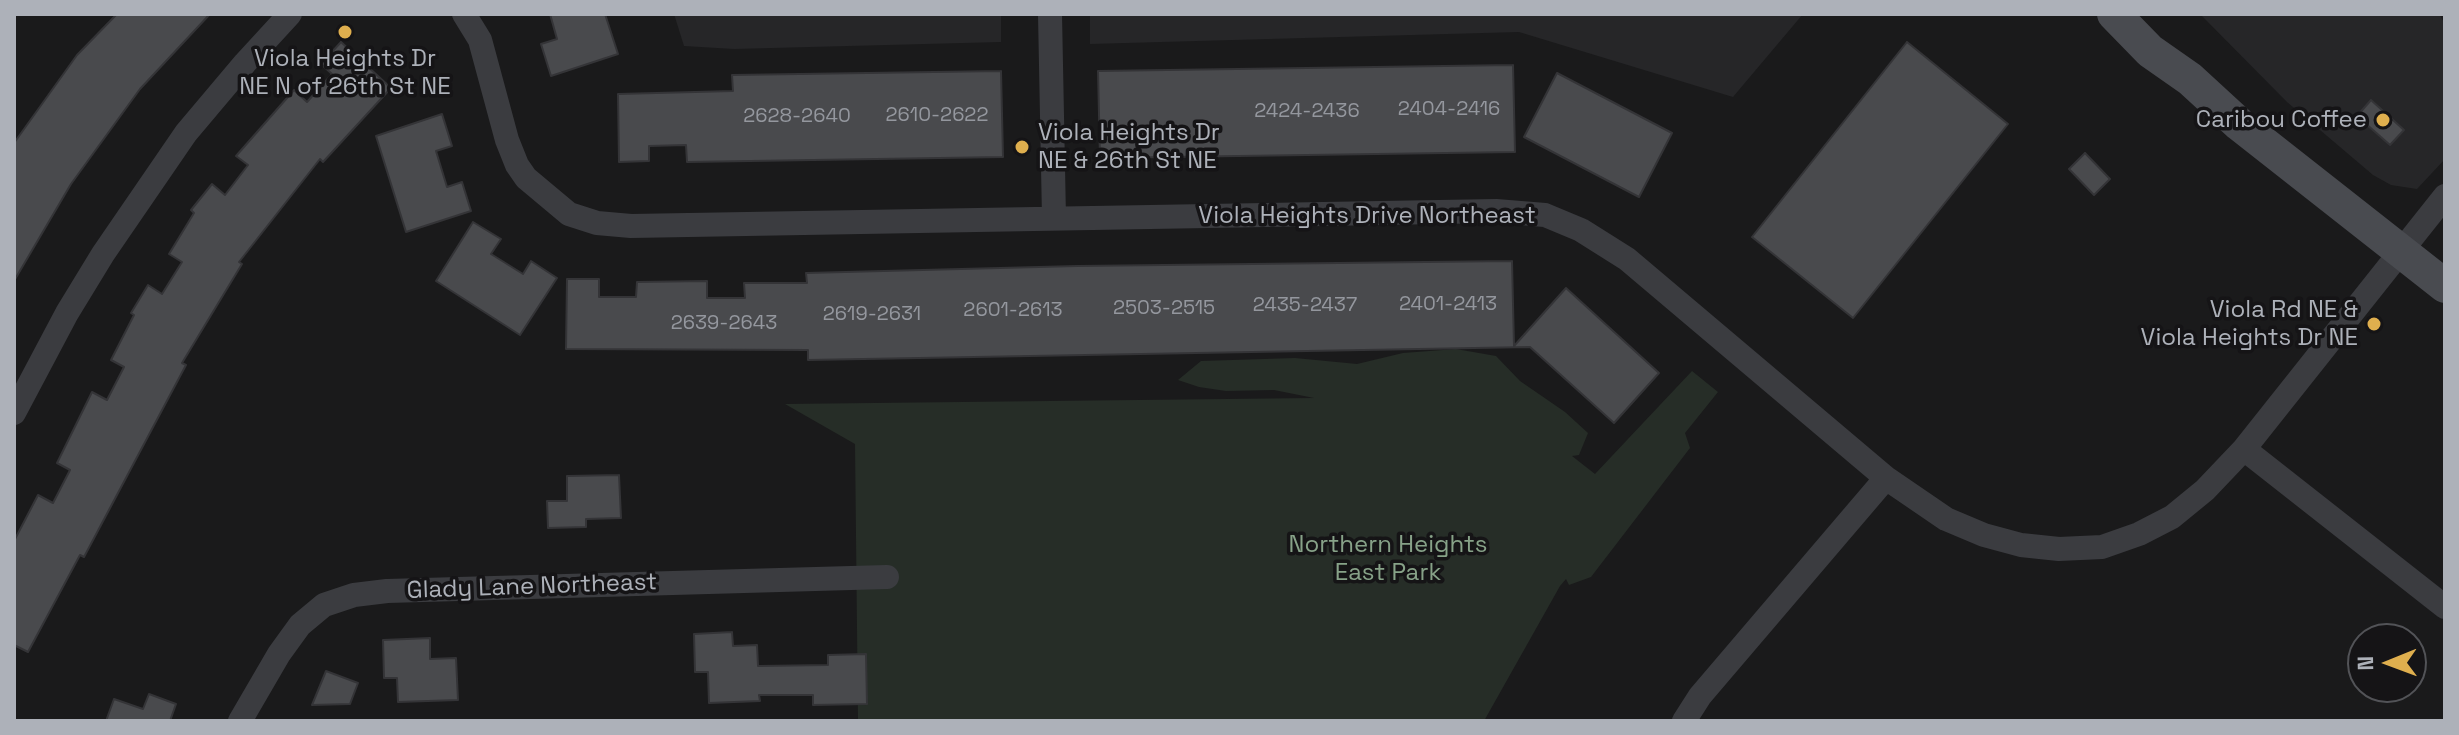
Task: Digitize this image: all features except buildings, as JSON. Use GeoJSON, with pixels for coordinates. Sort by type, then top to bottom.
{"type":"FeatureCollection","features":[{"type":"Feature","properties":{"kind":"main road"},"geometry":{"type":"LineString","coordinates":[[2114,14],[2150,51],[2190,79],[2239,124],[2445,286]]}},
{"type":"Feature","properties":{"kind":"main road"},"geometry":{"type":"LineString","coordinates":[[2145,14],[2190,79]]}},
{"type":"Feature","properties":{"kind":"street"},"geometry":{"type":"LineString","coordinates":[[14,413],[67,313],[103,254],[186,133],[290,14]]}},
{"type":"Feature","properties":{"kind":"street","name":"Viola Heights Drive Northeast"},"geometry":{"type":"LineString","coordinates":[[464,14],[480,40],[507,140],[517,165],[526,178],[569,214],[597,223],[631,226],[1496,211],[1545,215],[1581,230],[1627,259],[1886,478],[1946,519],[1984,535],[2021,545],[2059,549],[2102,547],[2139,534],[2172,517],[2205,490],[2244,449],[2445,196]]}},
{"type":"Feature","properties":{"kind":"street"},"geometry":{"type":"LineString","coordinates":[[1050,14],[1054,218]]}},
{"type":"Feature","properties":{"kind":"street"},"geometry":{"type":"LineString","coordinates":[[2244,449],[2445,607]]}},
{"type":"Feature","properties":{"kind":"street"},"geometry":{"type":"LineString","coordinates":[[1684,721],[1700,696],[1886,478]]}},
{"type":"Feature","properties":{"kind":"street","name":"Glady Lane Northeast"},"geometry":{"type":"LineString","coordinates":[[240,721],[279,654],[300,625],[324,605],[354,595],[387,591],[887,577]]}},
{"type":"Feature","properties":{"kind":"shaded area"},"geometry":{"type":"Polygon","coordinates":[[[674,14],[1001,14],[1001,42],[734,49],[684,46],[674,14]]]}},
{"type":"Feature","properties":{"kind":"shaded area"},"geometry":{"type":"Polygon","coordinates":[[[1090,14],[1803,14],[1733,97],[1519,32],[1090,44],[1090,14]]]}},
{"type":"Feature","properties":{"kind":"shaded area"},"geometry":{"type":"Polygon","coordinates":[[[2200,14],[2439,14],[2445,24],[2445,159],[2417,189],[2391,185],[2373,175],[2287,102],[2200,14]]]}},
{"type":"Feature","properties":{"kind":"green space","name":"Northern Heights East Park"},"geometry":{"type":"Polygon","coordinates":[[[1456,349],[1496,356],[1520,381],[1565,412],[1588,433],[1579,455],[1572,456],[1595,474],[1692,371],[1718,392],[1685,433],[1690,448],[1591,577],[1569,585],[1566,579],[1560,586],[1484,721],[858,721],[855,444],[785,404],[1314,398],[1274,390],[1226,391],[1178,380],[1201,361],[1295,358],[1357,364],[1403,353],[1456,349]]]}},
{"type":"Feature","properties":{"kind":"place","name":"Viola Heights Dr NE N of 26th St NE"},"geometry":{"type":"Point","coordinates":[345,32]}},
{"type":"Feature","properties":{"kind":"place","name":"Caribou Coffee"},"geometry":{"type":"Point","coordinates":[2383,120]}},
{"type":"Feature","properties":{"kind":"place","name":"Viola Heights Dr NE & 26th St NE"},"geometry":{"type":"Point","coordinates":[1022,147]}},
{"type":"Feature","properties":{"kind":"place","name":"Viola Rd NE & Viola Heights Dr NE"},"geometry":{"type":"Point","coordinates":[2374,324]}}]}
